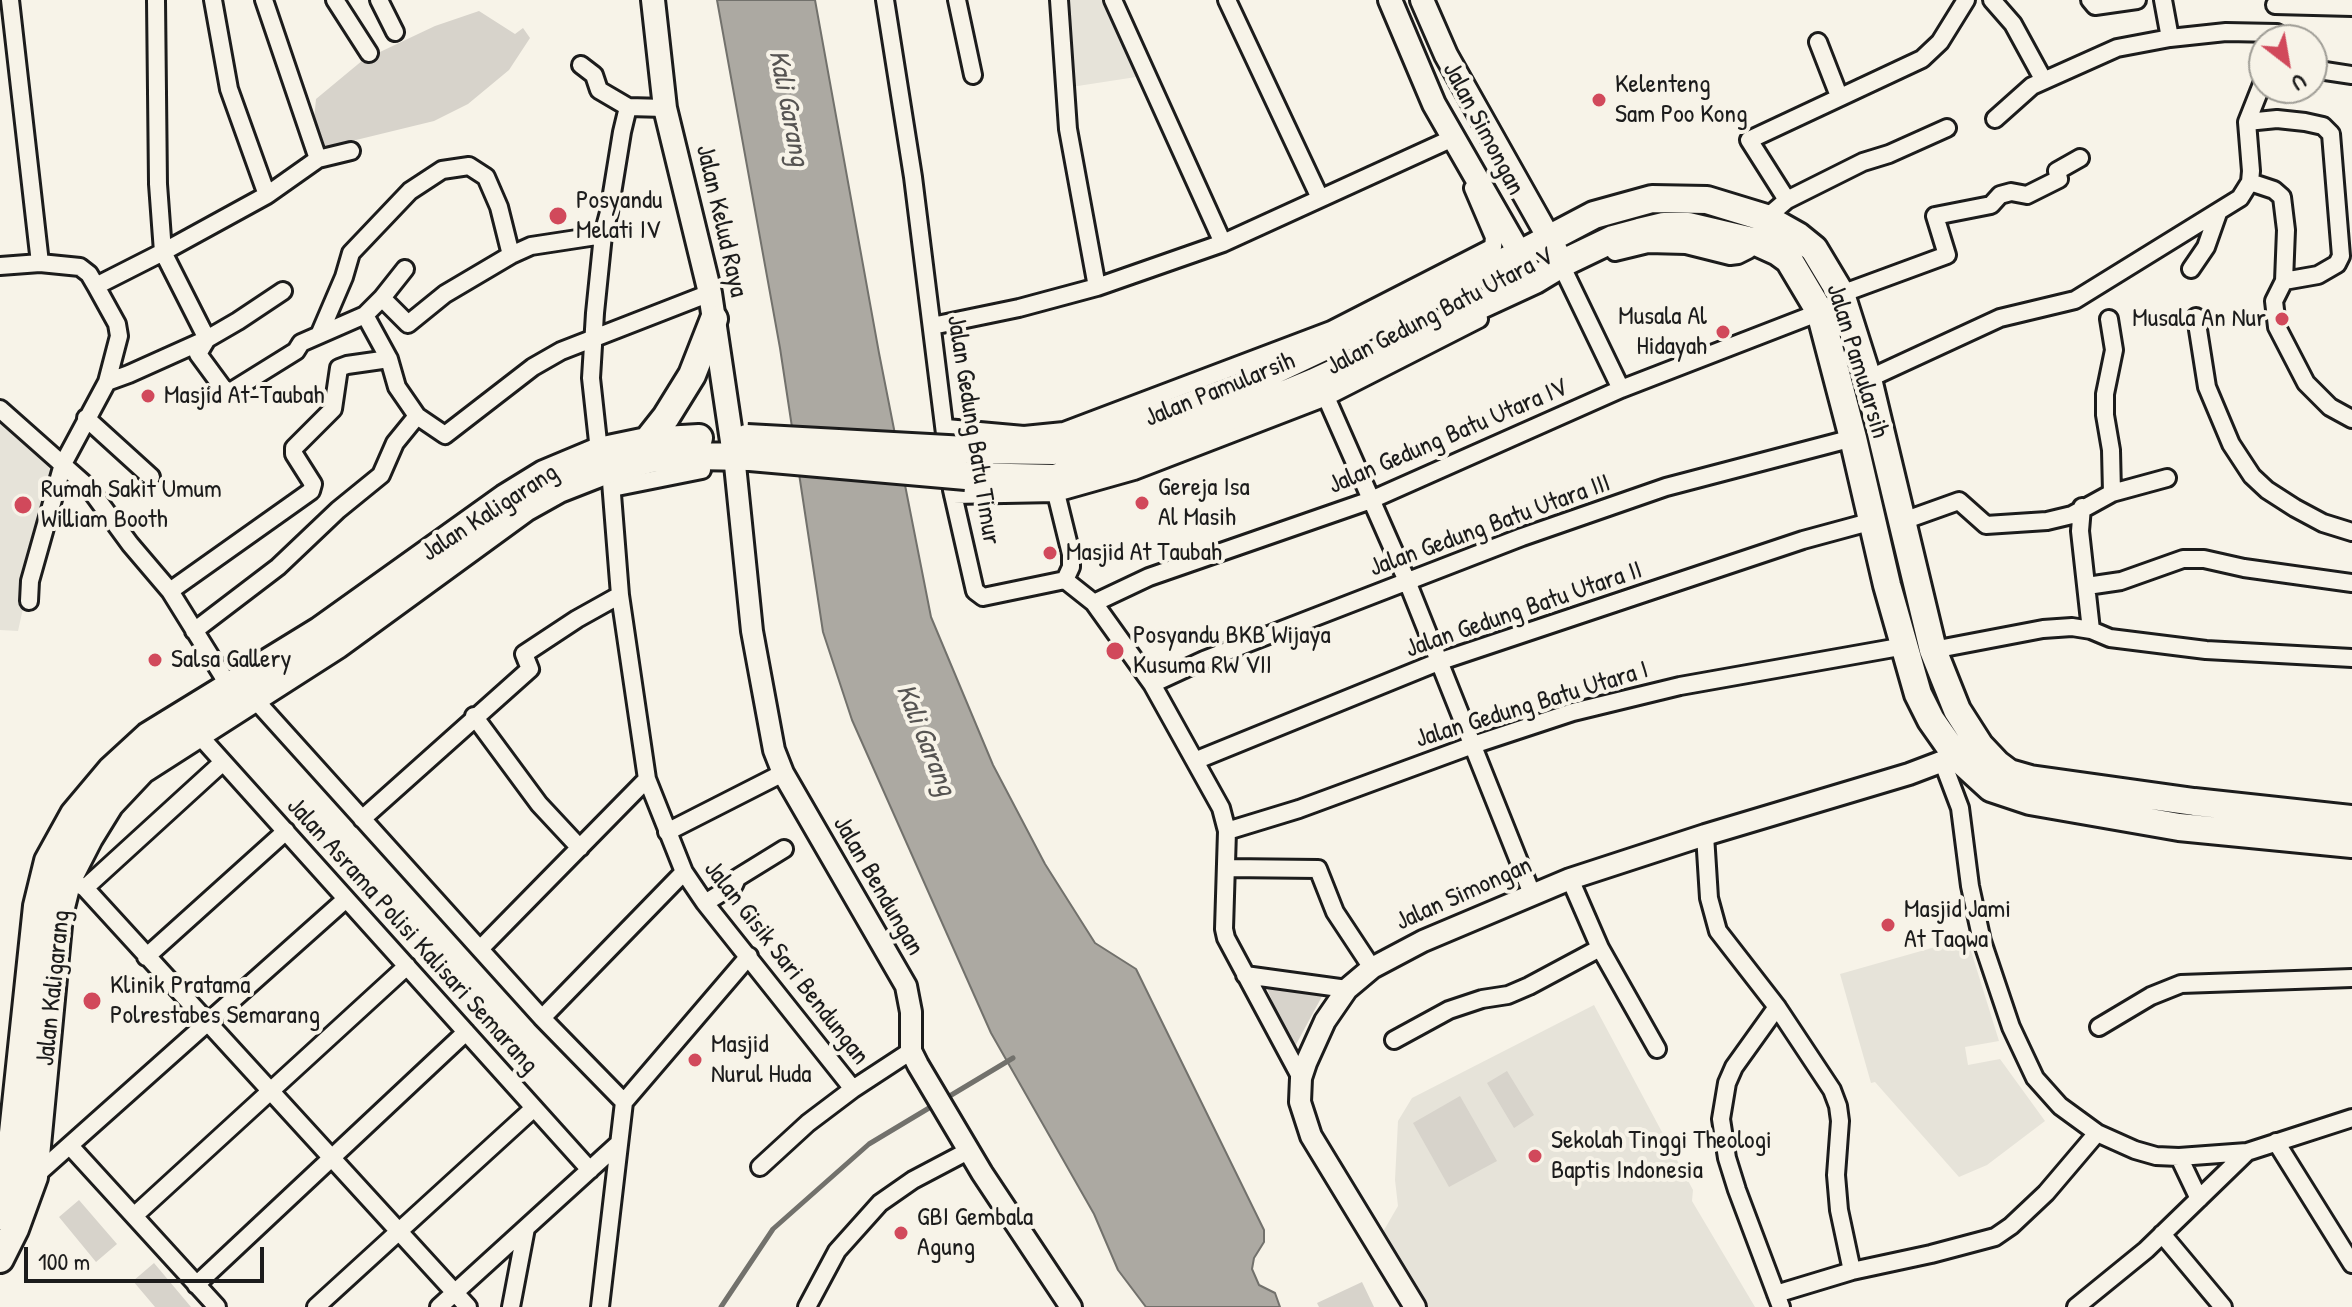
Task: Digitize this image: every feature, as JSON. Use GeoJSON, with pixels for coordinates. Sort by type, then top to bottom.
{"type":"FeatureCollection","features":[{"type":"Feature","properties":{"kind":"highway","name":"Jalan Pamularsih"},"geometry":{"type":"LineString","coordinates":[[962,474],[1055,478],[1239,400],[1594,215],[1652,199],[1707,200],[1761,230],[1778,252],[1789,260],[1820,312],[1887,585],[1918,694],[1931,720],[1991,788],[2030,801],[2179,827],[2352,844]]}},
{"type":"Feature","properties":{"kind":"highway","name":"Jalan Pamularsih"},"geometry":{"type":"LineString","coordinates":[[1239,400],[1314,382],[1564,269],[1613,239],[1664,226],[1761,230],[1798,236],[1814,249],[1841,294],[1868,379],[1933,650],[1957,710],[1960,755]]}},
{"type":"Feature","properties":{"kind":"highway"},"geometry":{"type":"LineString","coordinates":[[647,441],[692,375],[714,319]]}},
{"type":"Feature","properties":{"kind":"highway","name":"Jalan Kaligarang"},"geometry":{"type":"LineString","coordinates":[[607,469],[647,441],[741,447],[962,474]]}},
{"type":"Feature","properties":{"kind":"highway","name":"Jalan Kaligarang"},"geometry":{"type":"LineString","coordinates":[[0,1259],[34,1177],[37,906],[48,861],[74,814],[111,770],[148,736],[240,688],[337,645],[476,531],[559,489],[607,469],[651,459],[741,447]]}},
{"type":"Feature","properties":{"kind":"highway","name":"Jalan Kaligarang"},"geometry":{"type":"LineString","coordinates":[[0,1216],[6,1199],[38,1013],[59,915],[76,884],[89,838],[110,804],[142,770],[198,734],[240,688]]}},
{"type":"Feature","properties":{"kind":"highway","name":"Jalan Pamularsih"},"geometry":{"type":"LineString","coordinates":[[1960,755],[2030,779],[2194,802],[2352,819]]}},
{"type":"Feature","properties":{"kind":"main road","name":"Jalan Kelud Raya"},"geometry":{"type":"LineString","coordinates":[[653,0],[665,108],[710,293],[741,447]]}},
{"type":"Feature","properties":{"kind":"main road","name":"Jalan Simongan"},"geometry":{"type":"LineString","coordinates":[[1390,0],[1434,104],[1535,280]]}},
{"type":"Feature","properties":{"kind":"main road","name":"Jalan Simongan"},"geometry":{"type":"LineString","coordinates":[[1422,0],[1446,55],[1564,269]]}},
{"type":"Feature","properties":{"kind":"street"},"geometry":{"type":"LineString","coordinates":[[10,0],[40,263]]}},
{"type":"Feature","properties":{"kind":"street"},"geometry":{"type":"LineString","coordinates":[[156,0],[158,184],[163,252],[207,339]]}},
{"type":"Feature","properties":{"kind":"street"},"geometry":{"type":"LineString","coordinates":[[213,0],[229,89],[267,195]]}},
{"type":"Feature","properties":{"kind":"street"},"geometry":{"type":"LineString","coordinates":[[264,0],[318,159]]}},
{"type":"Feature","properties":{"kind":"street"},"geometry":{"type":"LineString","coordinates":[[335,0],[369,53]]}},
{"type":"Feature","properties":{"kind":"street"},"geometry":{"type":"LineString","coordinates":[[379,0],[395,32]]}},
{"type":"Feature","properties":{"kind":"street","name":"Jalan Gedung Batu Timur"},"geometry":{"type":"LineString","coordinates":[[885,0],[911,163],[946,428],[962,474],[975,591],[980,597],[1065,580]]}},
{"type":"Feature","properties":{"kind":"street"},"geometry":{"type":"LineString","coordinates":[[957,0],[973,75]]}},
{"type":"Feature","properties":{"kind":"street"},"geometry":{"type":"LineString","coordinates":[[1059,0],[1068,129],[1097,287]]}},
{"type":"Feature","properties":{"kind":"street"},"geometry":{"type":"LineString","coordinates":[[1113,0],[1223,243]]}},
{"type":"Feature","properties":{"kind":"street"},"geometry":{"type":"LineString","coordinates":[[1227,0],[1320,198]]}},
{"type":"Feature","properties":{"kind":"street"},"geometry":{"type":"LineString","coordinates":[[1787,200],[1749,140],[1922,59],[1940,42],[1966,0]]}},
{"type":"Feature","properties":{"kind":"street"},"geometry":{"type":"LineString","coordinates":[[1992,0],[2013,24],[2043,79]]}},
{"type":"Feature","properties":{"kind":"street"},"geometry":{"type":"LineString","coordinates":[[2090,0],[2095,6],[2137,0]]}},
{"type":"Feature","properties":{"kind":"street"},"geometry":{"type":"LineString","coordinates":[[2163,0],[2170,38]]}},
{"type":"Feature","properties":{"kind":"street"},"geometry":{"type":"LineString","coordinates":[[2276,24],[2274,2],[2352,7]]}},
{"type":"Feature","properties":{"kind":"street"},"geometry":{"type":"LineString","coordinates":[[1995,119],[2020,95],[2043,79],[2117,48],[2170,38],[2226,32],[2248,34]]}},
{"type":"Feature","properties":{"kind":"street"},"geometry":{"type":"LineString","coordinates":[[1818,42],[1839,96]]}},
{"type":"Feature","properties":{"kind":"street"},"geometry":{"type":"LineString","coordinates":[[581,65],[594,75],[599,90],[628,107],[665,108]]}},
{"type":"Feature","properties":{"kind":"street"},"geometry":{"type":"LineString","coordinates":[[2328,71],[2352,75]]}},
{"type":"Feature","properties":{"kind":"street"},"geometry":{"type":"LineString","coordinates":[[1868,379],[2000,318],[2075,300],[2240,198],[2250,182],[2247,122],[2254,104]]}},
{"type":"Feature","properties":{"kind":"street","name":"Jalan Gisik Sari Bendungan"},"geometry":{"type":"LineString","coordinates":[[628,107],[603,235],[591,378],[607,469],[620,595],[647,779],[684,872],[705,903],[853,1089],[914,1058]]}},
{"type":"Feature","properties":{"kind":"street"},"geometry":{"type":"LineString","coordinates":[[2247,122],[2269,119],[2305,122],[2323,126],[2331,134],[2341,256],[2337,264],[2318,275],[2284,281]]}},
{"type":"Feature","properties":{"kind":"street"},"geometry":{"type":"LineString","coordinates":[[1761,230],[1787,200],[1863,162],[1947,128]]}},
{"type":"Feature","properties":{"kind":"street"},"geometry":{"type":"LineString","coordinates":[[932,326],[1019,308],[1097,287],[1223,243],[1453,138]]}},
{"type":"Feature","properties":{"kind":"street"},"geometry":{"type":"LineString","coordinates":[[96,286],[267,195],[318,159],[351,151]]}},
{"type":"Feature","properties":{"kind":"street"},"geometry":{"type":"LineString","coordinates":[[1841,294],[1947,255],[1935,216],[1991,205],[2000,195],[2011,192],[2027,195],[2059,179],[2057,171],[2080,158]]}},
{"type":"Feature","properties":{"kind":"street"},"geometry":{"type":"LineString","coordinates":[[320,333],[351,253],[410,191],[442,170],[469,166],[486,177],[499,207],[511,255]]}},
{"type":"Feature","properties":{"kind":"street"},"geometry":{"type":"LineString","coordinates":[[946,428],[1024,435],[1064,431],[1331,330],[1493,247],[1495,241],[1473,190],[1477,179]]}},
{"type":"Feature","properties":{"kind":"street"},"geometry":{"type":"LineString","coordinates":[[2250,182],[2274,190],[2282,197],[2286,230],[2284,281],[2274,303],[2277,327],[2294,364],[2317,396],[2352,419]]}},
{"type":"Feature","properties":{"kind":"street"},"geometry":{"type":"LineString","coordinates":[[2191,269],[2206,247],[2218,213]]}},
{"type":"Feature","properties":{"kind":"street"},"geometry":{"type":"LineString","coordinates":[[382,298],[408,324],[445,294],[511,255],[531,246],[603,235]]}},
{"type":"Feature","properties":{"kind":"street"},"geometry":{"type":"LineString","coordinates":[[0,266],[40,263],[80,267],[96,286],[117,324],[119,336],[107,382],[63,464],[30,581],[29,601]]}},
{"type":"Feature","properties":{"kind":"street"},"geometry":{"type":"LineString","coordinates":[[207,339],[198,354],[223,388],[230,392],[320,333],[365,315],[405,269]]}},
{"type":"Feature","properties":{"kind":"street"},"geometry":{"type":"LineString","coordinates":[[1564,269],[1621,389]]}},
{"type":"Feature","properties":{"kind":"street","name":"Jalan Gedung Batu Utara V"},"geometry":{"type":"LineString","coordinates":[[962,474],[1056,493],[1134,471],[1326,397],[1564,269]]}},
{"type":"Feature","properties":{"kind":"street"},"geometry":{"type":"LineString","coordinates":[[107,382],[207,339],[283,291]]}},
{"type":"Feature","properties":{"kind":"street"},"geometry":{"type":"LineString","coordinates":[[365,315],[389,359],[397,387],[417,416],[445,435],[533,367],[561,351],[710,293]]}},
{"type":"Feature","properties":{"kind":"street","name":"Jalan Gedung Batu Utara IV"},"geometry":{"type":"LineString","coordinates":[[1094,603],[1149,577],[1371,500],[1621,389],[1820,312]]}},
{"type":"Feature","properties":{"kind":"street"},"geometry":{"type":"LineString","coordinates":[[2196,317],[2207,387],[2225,432],[2252,476],[2295,508],[2323,523],[2352,532]]}},
{"type":"Feature","properties":{"kind":"street"},"geometry":{"type":"LineString","coordinates":[[2109,319],[2114,350],[2105,394],[2105,415],[2111,450],[2112,493]]}},
{"type":"Feature","properties":{"kind":"street"},"geometry":{"type":"LineString","coordinates":[[170,591],[314,487],[294,454],[294,448],[333,409],[339,368],[389,359]]}},
{"type":"Feature","properties":{"kind":"street"},"geometry":{"type":"LineString","coordinates":[[1326,397],[1407,581],[1532,894]]}},
{"type":"Feature","properties":{"kind":"street"},"geometry":{"type":"LineString","coordinates":[[0,409],[89,488],[170,591],[194,631],[240,688],[542,1018],[624,1102]]}},
{"type":"Feature","properties":{"kind":"street"},"geometry":{"type":"LineString","coordinates":[[194,631],[278,567],[338,510],[381,475],[395,443],[417,416]]}},
{"type":"Feature","properties":{"kind":"street"},"geometry":{"type":"LineString","coordinates":[[86,418],[151,477]]}},
{"type":"Feature","properties":{"kind":"street","name":"Jalan Gedung Batu Utara III"},"geometry":{"type":"LineString","coordinates":[[1152,684],[1204,660],[1407,581],[1666,487],[1853,438]]}},
{"type":"Feature","properties":{"kind":"street","name":"Jalan Bendungan"},"geometry":{"type":"LineString","coordinates":[[741,447],[752,631],[774,750],[783,773],[906,986],[914,1058],[964,1144],[1071,1307]]}},
{"type":"Feature","properties":{"kind":"street"},"geometry":{"type":"LineString","coordinates":[[607,469],[702,470]]}},
{"type":"Feature","properties":{"kind":"street"},"geometry":{"type":"LineString","coordinates":[[1903,521],[1953,501],[1968,506],[1981,523],[1994,525],[2060,519],[2112,493],[2167,478]]}},
{"type":"Feature","properties":{"kind":"street"},"geometry":{"type":"LineString","coordinates":[[1056,493],[1071,554],[1071,567],[1065,580],[1094,603],[1152,684],[1221,808],[1227,831],[1224,929],[1245,975],[1301,1078]]}},
{"type":"Feature","properties":{"kind":"street"},"geometry":{"type":"LineString","coordinates":[[2082,507],[2080,531],[2091,630]]}},
{"type":"Feature","properties":{"kind":"street","name":"Jalan Gedung Batu Utara II"},"geometry":{"type":"LineString","coordinates":[[1197,760],[1438,662],[1803,540],[1873,521]]}},
{"type":"Feature","properties":{"kind":"street"},"geometry":{"type":"LineString","coordinates":[[2087,586],[2121,581],[2174,561],[2196,559],[2352,583]]}},
{"type":"Feature","properties":{"kind":"street"},"geometry":{"type":"LineString","coordinates":[[362,819],[530,669],[524,654],[620,595]]}},
{"type":"Feature","properties":{"kind":"street"},"geometry":{"type":"LineString","coordinates":[[1933,650],[2056,627],[2091,630],[2110,638],[2206,650],[2352,658]]}},
{"type":"Feature","properties":{"kind":"street","name":"Jalan Gedung Batu Utara I"},"geometry":{"type":"LineString","coordinates":[[1227,831],[1299,809],[1573,712],[1680,686],[1905,646]]}},
{"type":"Feature","properties":{"kind":"street"},"geometry":{"type":"LineString","coordinates":[[474,716],[532,795],[580,848]]}},
{"type":"Feature","properties":{"kind":"street","name":"Jalan Asrama Polisi Kalisari Semarang"},"geometry":{"type":"LineString","coordinates":[[198,734],[590,1170]]}},
{"type":"Feature","properties":{"kind":"street"},"geometry":{"type":"LineString","coordinates":[[1960,755],[1960,808],[1970,886],[1982,941],[2024,1059],[2035,1078],[2060,1106],[2097,1133],[2135,1150],[2156,1156],[2179,1157],[2247,1152],[2352,1118]]}},
{"type":"Feature","properties":{"kind":"street","name":"Jalan Simongan"},"geometry":{"type":"LineString","coordinates":[[1415,1307],[1311,1136],[1300,1102],[1301,1078],[1325,1021],[1347,989],[1372,968],[1450,928],[1570,879],[1960,755]]}},
{"type":"Feature","properties":{"kind":"street"},"geometry":{"type":"LineString","coordinates":[[223,762],[76,884],[468,1307]]}},
{"type":"Feature","properties":{"kind":"street"},"geometry":{"type":"LineString","coordinates":[[667,832],[783,773]]}},
{"type":"Feature","properties":{"kind":"street"},"geometry":{"type":"LineString","coordinates":[[480,949],[647,779]]}},
{"type":"Feature","properties":{"kind":"street"},"geometry":{"type":"LineString","coordinates":[[146,957],[286,831]]}},
{"type":"Feature","properties":{"kind":"street"},"geometry":{"type":"LineString","coordinates":[[1705,835],[1709,898],[1714,922],[1737,958],[1777,1007],[1832,1090],[1838,1106],[1838,1198],[1852,1271]]}},
{"type":"Feature","properties":{"kind":"street"},"geometry":{"type":"LineString","coordinates":[[705,903],[727,891],[737,878],[784,849]]}},
{"type":"Feature","properties":{"kind":"street"},"geometry":{"type":"LineString","coordinates":[[1227,868],[1318,869],[1335,912],[1372,968]]}},
{"type":"Feature","properties":{"kind":"street"},"geometry":{"type":"LineString","coordinates":[[542,1018],[684,872]]}},
{"type":"Feature","properties":{"kind":"street"},"geometry":{"type":"LineString","coordinates":[[1570,879],[1600,948],[1657,1049]]}},
{"type":"Feature","properties":{"kind":"street"},"geometry":{"type":"LineString","coordinates":[[34,1177],[346,899]]}},
{"type":"Feature","properties":{"kind":"street"},"geometry":{"type":"LineString","coordinates":[[1394,1040],[1449,1010],[1482,999],[1508,995],[1529,986],[1600,948]]}},
{"type":"Feature","properties":{"kind":"street"},"geometry":{"type":"LineString","coordinates":[[600,1307],[624,1102],[749,956]]}},
{"type":"Feature","properties":{"kind":"street"},"geometry":{"type":"LineString","coordinates":[[134,1216],[407,966]]}},
{"type":"Feature","properties":{"kind":"street"},"geometry":{"type":"LineString","coordinates":[[1245,975],[1347,989]]}},
{"type":"Feature","properties":{"kind":"street"},"geometry":{"type":"LineString","coordinates":[[2099,1027],[2151,996],[2181,984],[2352,978]]}},
{"type":"Feature","properties":{"kind":"street"},"geometry":{"type":"LineString","coordinates":[[1777,1007],[1734,1067],[1727,1083],[1721,1119],[1727,1158],[1737,1190],[1778,1300],[1852,1271],[1995,1237],[2046,1193],[2097,1133]]}},
{"type":"Feature","properties":{"kind":"street"},"geometry":{"type":"LineString","coordinates":[[196,1285],[466,1032]]}},
{"type":"Feature","properties":{"kind":"street"},"geometry":{"type":"LineString","coordinates":[[760,1167],[808,1123],[853,1089]]}},
{"type":"Feature","properties":{"kind":"street"},"geometry":{"type":"LineString","coordinates":[[316,1307],[534,1108]]}},
{"type":"Feature","properties":{"kind":"street"},"geometry":{"type":"LineString","coordinates":[[2276,1142],[2352,1264]]}},
{"type":"Feature","properties":{"kind":"street"},"geometry":{"type":"LineString","coordinates":[[807,1307],[837,1251],[880,1203],[964,1144]]}},
{"type":"Feature","properties":{"kind":"street"},"geometry":{"type":"LineString","coordinates":[[439,1307],[617,1145]]}},
{"type":"Feature","properties":{"kind":"street"},"geometry":{"type":"LineString","coordinates":[[70,1146],[217,1307]]}},
{"type":"Feature","properties":{"kind":"street"},"geometry":{"type":"LineString","coordinates":[[2076,1307],[2107,1284],[2247,1152]]}},
{"type":"Feature","properties":{"kind":"street"},"geometry":{"type":"LineString","coordinates":[[2179,1157],[2199,1199]]}},
{"type":"Feature","properties":{"kind":"street"},"geometry":{"type":"LineString","coordinates":[[511,1307],[526,1228]]}},
{"type":"Feature","properties":{"kind":"street"},"geometry":{"type":"LineString","coordinates":[[2162,1234],[2223,1307]]}},
{"type":"Feature","properties":{"kind":"shaded area"},"geometry":{"type":"Polygon","coordinates":[[[1064,0],[1108,0],[1129,43],[1136,77],[1071,87],[1064,0]]]}},
{"type":"Feature","properties":{"kind":"shaded area"},"geometry":{"type":"Polygon","coordinates":[[[479,11],[515,34],[523,28],[530,38],[509,70],[468,104],[434,121],[324,151],[314,120],[316,99],[363,60],[435,26],[479,11]]]}},
{"type":"Feature","properties":{"kind":"shaded area","name":"Rumah Sakit Umum William Booth"},"geometry":{"type":"Polygon","coordinates":[[[0,413],[56,460],[18,631],[0,630],[0,413]]]}},
{"type":"Feature","properties":{"kind":"shaded area"},"geometry":{"type":"Polygon","coordinates":[[[1967,938],[1999,1041],[1965,1047],[1968,1065],[2000,1059],[2045,1121],[1987,1165],[1959,1177],[1875,1082],[1871,1083],[1840,974],[1967,938]]]}},
{"type":"Feature","properties":{"kind":"shaded area"},"geometry":{"type":"Polygon","coordinates":[[[1327,987],[1292,1052],[1267,988],[1327,987]]]}},
{"type":"Feature","properties":{"kind":"shaded area","name":"Sekolah Tinggi Theologi Baptis Indonesia"},"geometry":{"type":"Polygon","coordinates":[[[1594,1005],[1693,1190],[1692,1201],[1755,1307],[1414,1307],[1380,1237],[1398,1206],[1395,1180],[1398,1121],[1412,1098],[1594,1005]]]}},
{"type":"Feature","properties":{"kind":"shaded area"},"geometry":{"type":"Polygon","coordinates":[[[1507,1071],[1534,1115],[1514,1128],[1487,1083],[1507,1071]]]}},
{"type":"Feature","properties":{"kind":"shaded area"},"geometry":{"type":"Polygon","coordinates":[[[1460,1096],[1497,1161],[1449,1187],[1413,1123],[1460,1096]]]}},
{"type":"Feature","properties":{"kind":"shaded area"},"geometry":{"type":"Polygon","coordinates":[[[79,1200],[117,1244],[96,1262],[59,1217],[79,1200]]]}},
{"type":"Feature","properties":{"kind":"shaded area"},"geometry":{"type":"Polygon","coordinates":[[[154,1263],[191,1307],[155,1307],[133,1281],[154,1263]]]}},
{"type":"Feature","properties":{"kind":"shaded area"},"geometry":{"type":"Polygon","coordinates":[[[1362,1282],[1374,1307],[1319,1307],[1317,1303],[1362,1282]]]}},
{"type":"Feature","properties":{"kind":"water","name":"Kali Garang"},"geometry":{"type":"Polygon","coordinates":[[[717,0],[815,0],[931,617],[993,765],[1045,864],[1095,943],[1136,969],[1264,1230],[1264,1242],[1254,1258],[1252,1269],[1259,1285],[1275,1293],[1280,1307],[1146,1307],[1118,1270],[1094,1214],[991,1033],[852,720],[823,632],[780,348],[717,0]]]}},
{"type":"Feature","properties":{"kind":"waterway"},"geometry":{"type":"LineString","coordinates":[[943,1100],[1013,1058]]}},
{"type":"Feature","properties":{"kind":"waterway"},"geometry":{"type":"LineString","coordinates":[[721,1307],[773,1229],[869,1144],[934,1105]]}},
{"type":"Feature","properties":{"kind":"place","name":"Kelenteng Sam Poo Kong"},"geometry":{"type":"Point","coordinates":[1599,100]}},
{"type":"Feature","properties":{"kind":"place","name":"Posyandu Melati IV"},"geometry":{"type":"Point","coordinates":[558,216]}},
{"type":"Feature","properties":{"kind":"place","name":"Musala An Nur"},"geometry":{"type":"Point","coordinates":[2282,319]}},
{"type":"Feature","properties":{"kind":"place","name":"Musala Al Hidayah"},"geometry":{"type":"Point","coordinates":[1723,332]}},
{"type":"Feature","properties":{"kind":"place","name":"Masjid At-Taubah"},"geometry":{"type":"Point","coordinates":[148,396]}},
{"type":"Feature","properties":{"kind":"place","name":"Gereja Isa Al Masih"},"geometry":{"type":"Point","coordinates":[1142,503]}},
{"type":"Feature","properties":{"kind":"place","name":"Rumah Sakit Umum William Booth"},"geometry":{"type":"Point","coordinates":[23,505]}},
{"type":"Feature","properties":{"kind":"place","name":"Masjid At Taubah"},"geometry":{"type":"Point","coordinates":[1050,553]}},
{"type":"Feature","properties":{"kind":"place","name":"Posyandu BKB Wijaya Kusuma RW VII"},"geometry":{"type":"Point","coordinates":[1115,651]}},
{"type":"Feature","properties":{"kind":"place","name":"Salsa Gallery"},"geometry":{"type":"Point","coordinates":[155,660]}},
{"type":"Feature","properties":{"kind":"place","name":"Masjid Jami At Taqwa"},"geometry":{"type":"Point","coordinates":[1888,925]}},
{"type":"Feature","properties":{"kind":"place","name":"Klinik Pratama Polrestabes Semarang"},"geometry":{"type":"Point","coordinates":[92,1001]}},
{"type":"Feature","properties":{"kind":"place","name":"Masjid Nurul Huda"},"geometry":{"type":"Point","coordinates":[695,1060]}},
{"type":"Feature","properties":{"kind":"place","name":"Sekolah Tinggi Theologi Baptis Indonesia"},"geometry":{"type":"Point","coordinates":[1535,1156]}},
{"type":"Feature","properties":{"kind":"place","name":"GBI Gembala Agung"},"geometry":{"type":"Point","coordinates":[901,1233]}}]}
